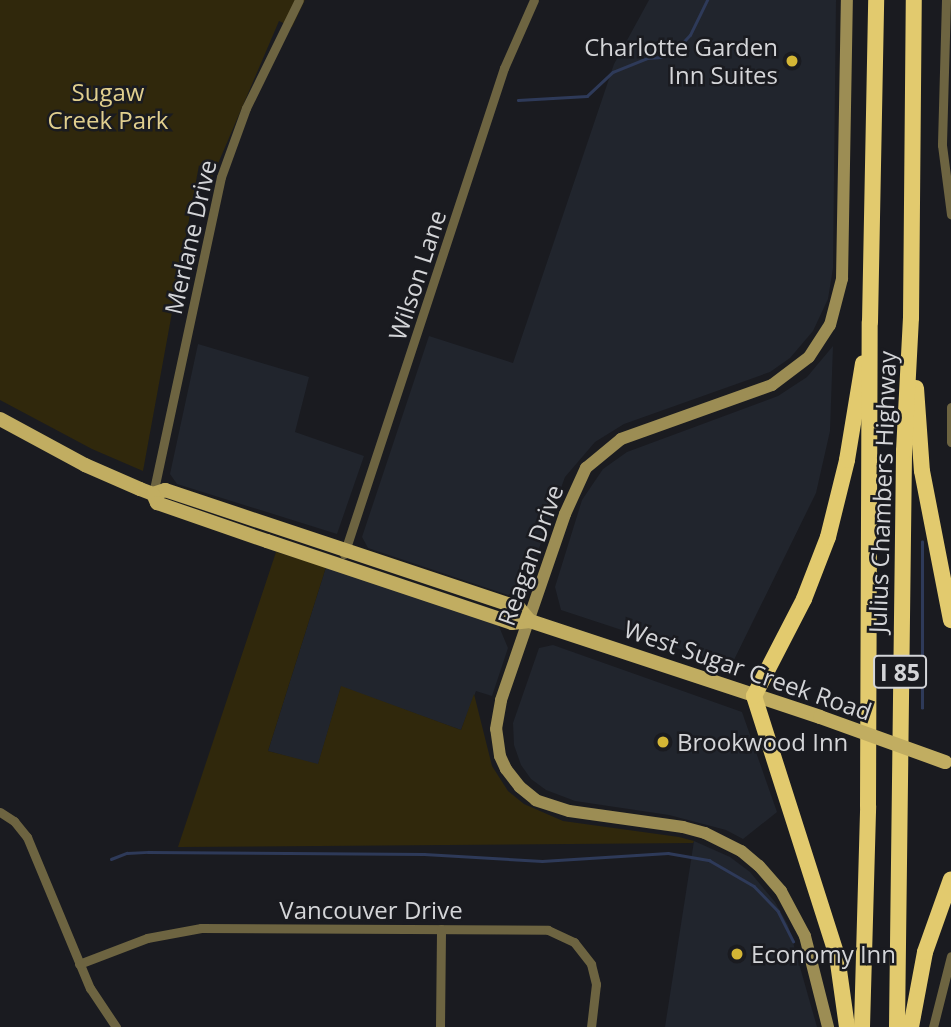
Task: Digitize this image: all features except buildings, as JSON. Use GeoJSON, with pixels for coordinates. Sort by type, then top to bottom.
{"type":"FeatureCollection","features":[{"type":"Feature","properties":{"kind":"highway","name":"Julius Chambers Highway"},"geometry":{"type":"LineString","coordinates":[[862,1027],[868,806],[870,322],[876,0]]}},
{"type":"Feature","properties":{"kind":"highway","name":"Julius Chambers Highway"},"geometry":{"type":"LineString","coordinates":[[897,1027],[904,451],[911,318],[915,0]]}},
{"type":"Feature","properties":{"kind":"highway"},"geometry":{"type":"LineString","coordinates":[[911,318],[922,471],[951,620]]}},
{"type":"Feature","properties":{"kind":"highway"},"geometry":{"type":"LineString","coordinates":[[847,1027],[834,945],[754,696],[804,599],[828,537],[847,460],[870,322]]}},
{"type":"Feature","properties":{"kind":"highway"},"geometry":{"type":"LineString","coordinates":[[911,1027],[925,952],[951,879]]}},
{"type":"Feature","properties":{"kind":"main road","name":"West Sugar Creek Road"},"geometry":{"type":"LineString","coordinates":[[0,419],[92,469],[153,494],[165,490],[342,557],[519,608],[530,621],[820,717],[948,763]]}},
{"type":"Feature","properties":{"kind":"street","name":"Merlane Drive"},"geometry":{"type":"LineString","coordinates":[[153,494],[221,177],[246,108],[299,0]]}},
{"type":"Feature","properties":{"kind":"street","name":"Wilson Lane"},"geometry":{"type":"LineString","coordinates":[[342,557],[504,68],[534,0]]}},
{"type":"Feature","properties":{"kind":"street","name":"Reagan Drive"},"geometry":{"type":"LineString","coordinates":[[828,1027],[810,948],[792,907],[768,874],[725,841],[683,827],[552,807],[525,792],[511,776],[497,743],[497,718],[565,514],[581,475],[593,460],[621,439],[772,385],[809,357],[830,325],[842,279],[847,0]]}},
{"type":"Feature","properties":{"kind":"street"},"geometry":{"type":"LineString","coordinates":[[946,0],[942,145],[951,214]]}},
{"type":"Feature","properties":{"kind":"street"},"geometry":{"type":"LineString","coordinates":[[951,407],[951,442]]}},
{"type":"Feature","properties":{"kind":"street"},"geometry":{"type":"LineString","coordinates":[[0,812],[14,821],[27,837],[93,996],[117,1027]]}},
{"type":"Feature","properties":{"kind":"street","name":"Vancouver Drive"},"geometry":{"type":"LineString","coordinates":[[79,964],[147,937],[201,928],[548,930],[569,938],[584,952],[594,976],[591,1027]]}},
{"type":"Feature","properties":{"kind":"street"},"geometry":{"type":"LineString","coordinates":[[440,1027],[441,929]]}},
{"type":"Feature","properties":{"kind":"street"},"geometry":{"type":"LineString","coordinates":[[933,1027],[951,956]]}},
{"type":"Feature","properties":{"kind":"shaded area"},"geometry":{"type":"Polygon","coordinates":[[[649,0],[836,0],[833,268],[828,299],[813,331],[790,358],[770,372],[624,424],[595,442],[565,477],[526,584],[508,595],[368,548],[362,537],[429,336],[513,363],[614,64],[649,0]]]}},
{"type":"Feature","properties":{"kind":"shaded area"},"geometry":{"type":"Polygon","coordinates":[[[198,344],[309,377],[295,432],[364,456],[337,534],[177,484],[170,474],[198,344]]]}},
{"type":"Feature","properties":{"kind":"shaded area"},"geometry":{"type":"Polygon","coordinates":[[[833,346],[830,431],[816,493],[731,666],[561,610],[555,587],[582,500],[603,469],[627,452],[778,396],[807,377],[833,346]]]}},
{"type":"Feature","properties":{"kind":"shaded area"},"geometry":{"type":"Polygon","coordinates":[[[326,567],[498,624],[508,648],[492,696],[476,691],[461,730],[341,687],[318,765],[268,751],[326,567]]]}},
{"type":"Feature","properties":{"kind":"shaded area"},"geometry":{"type":"Polygon","coordinates":[[[553,645],[742,712],[777,812],[743,839],[726,830],[669,815],[575,801],[546,790],[531,779],[521,765],[514,745],[513,723],[539,648],[553,645]]]}},
{"type":"Feature","properties":{"kind":"shaded area","name":"Economy Inn"},"geometry":{"type":"Polygon","coordinates":[[[694,841],[730,857],[750,872],[775,902],[788,925],[817,1027],[665,1027],[694,841]]]}},
{"type":"Feature","properties":{"kind":"green space","name":"Sugaw Creek Park"},"geometry":{"type":"Polygon","coordinates":[[[0,0],[305,0],[292,27],[279,21],[211,180],[199,165],[143,471],[92,449],[0,400],[0,0]]]}},
{"type":"Feature","properties":{"kind":"green space"},"geometry":{"type":"Polygon","coordinates":[[[276,552],[326,567],[268,751],[318,764],[341,686],[461,730],[474,694],[492,766],[508,791],[524,804],[563,821],[679,837],[694,841],[693,843],[178,847],[276,552]]]}},
{"type":"Feature","properties":{"kind":"waterway"},"geometry":{"type":"LineString","coordinates":[[518,100],[587,96],[613,72],[647,58],[674,52],[690,35],[707,0]]}},
{"type":"Feature","properties":{"kind":"waterway"},"geometry":{"type":"LineString","coordinates":[[922,542],[922,708]]}},
{"type":"Feature","properties":{"kind":"waterway"},"geometry":{"type":"LineString","coordinates":[[111,859],[127,853],[148,852],[424,854],[542,861],[668,853],[709,860],[754,886],[778,911],[793,941]]}},
{"type":"Feature","properties":{"kind":"place","name":"Charlotte Garden Inn Suites"},"geometry":{"type":"Point","coordinates":[792,61]}},
{"type":"Feature","properties":{"kind":"place","name":"Brookwood Inn"},"geometry":{"type":"Point","coordinates":[663,742]}},
{"type":"Feature","properties":{"kind":"place","name":"Economy Inn"},"geometry":{"type":"Point","coordinates":[737,954]}}]}
